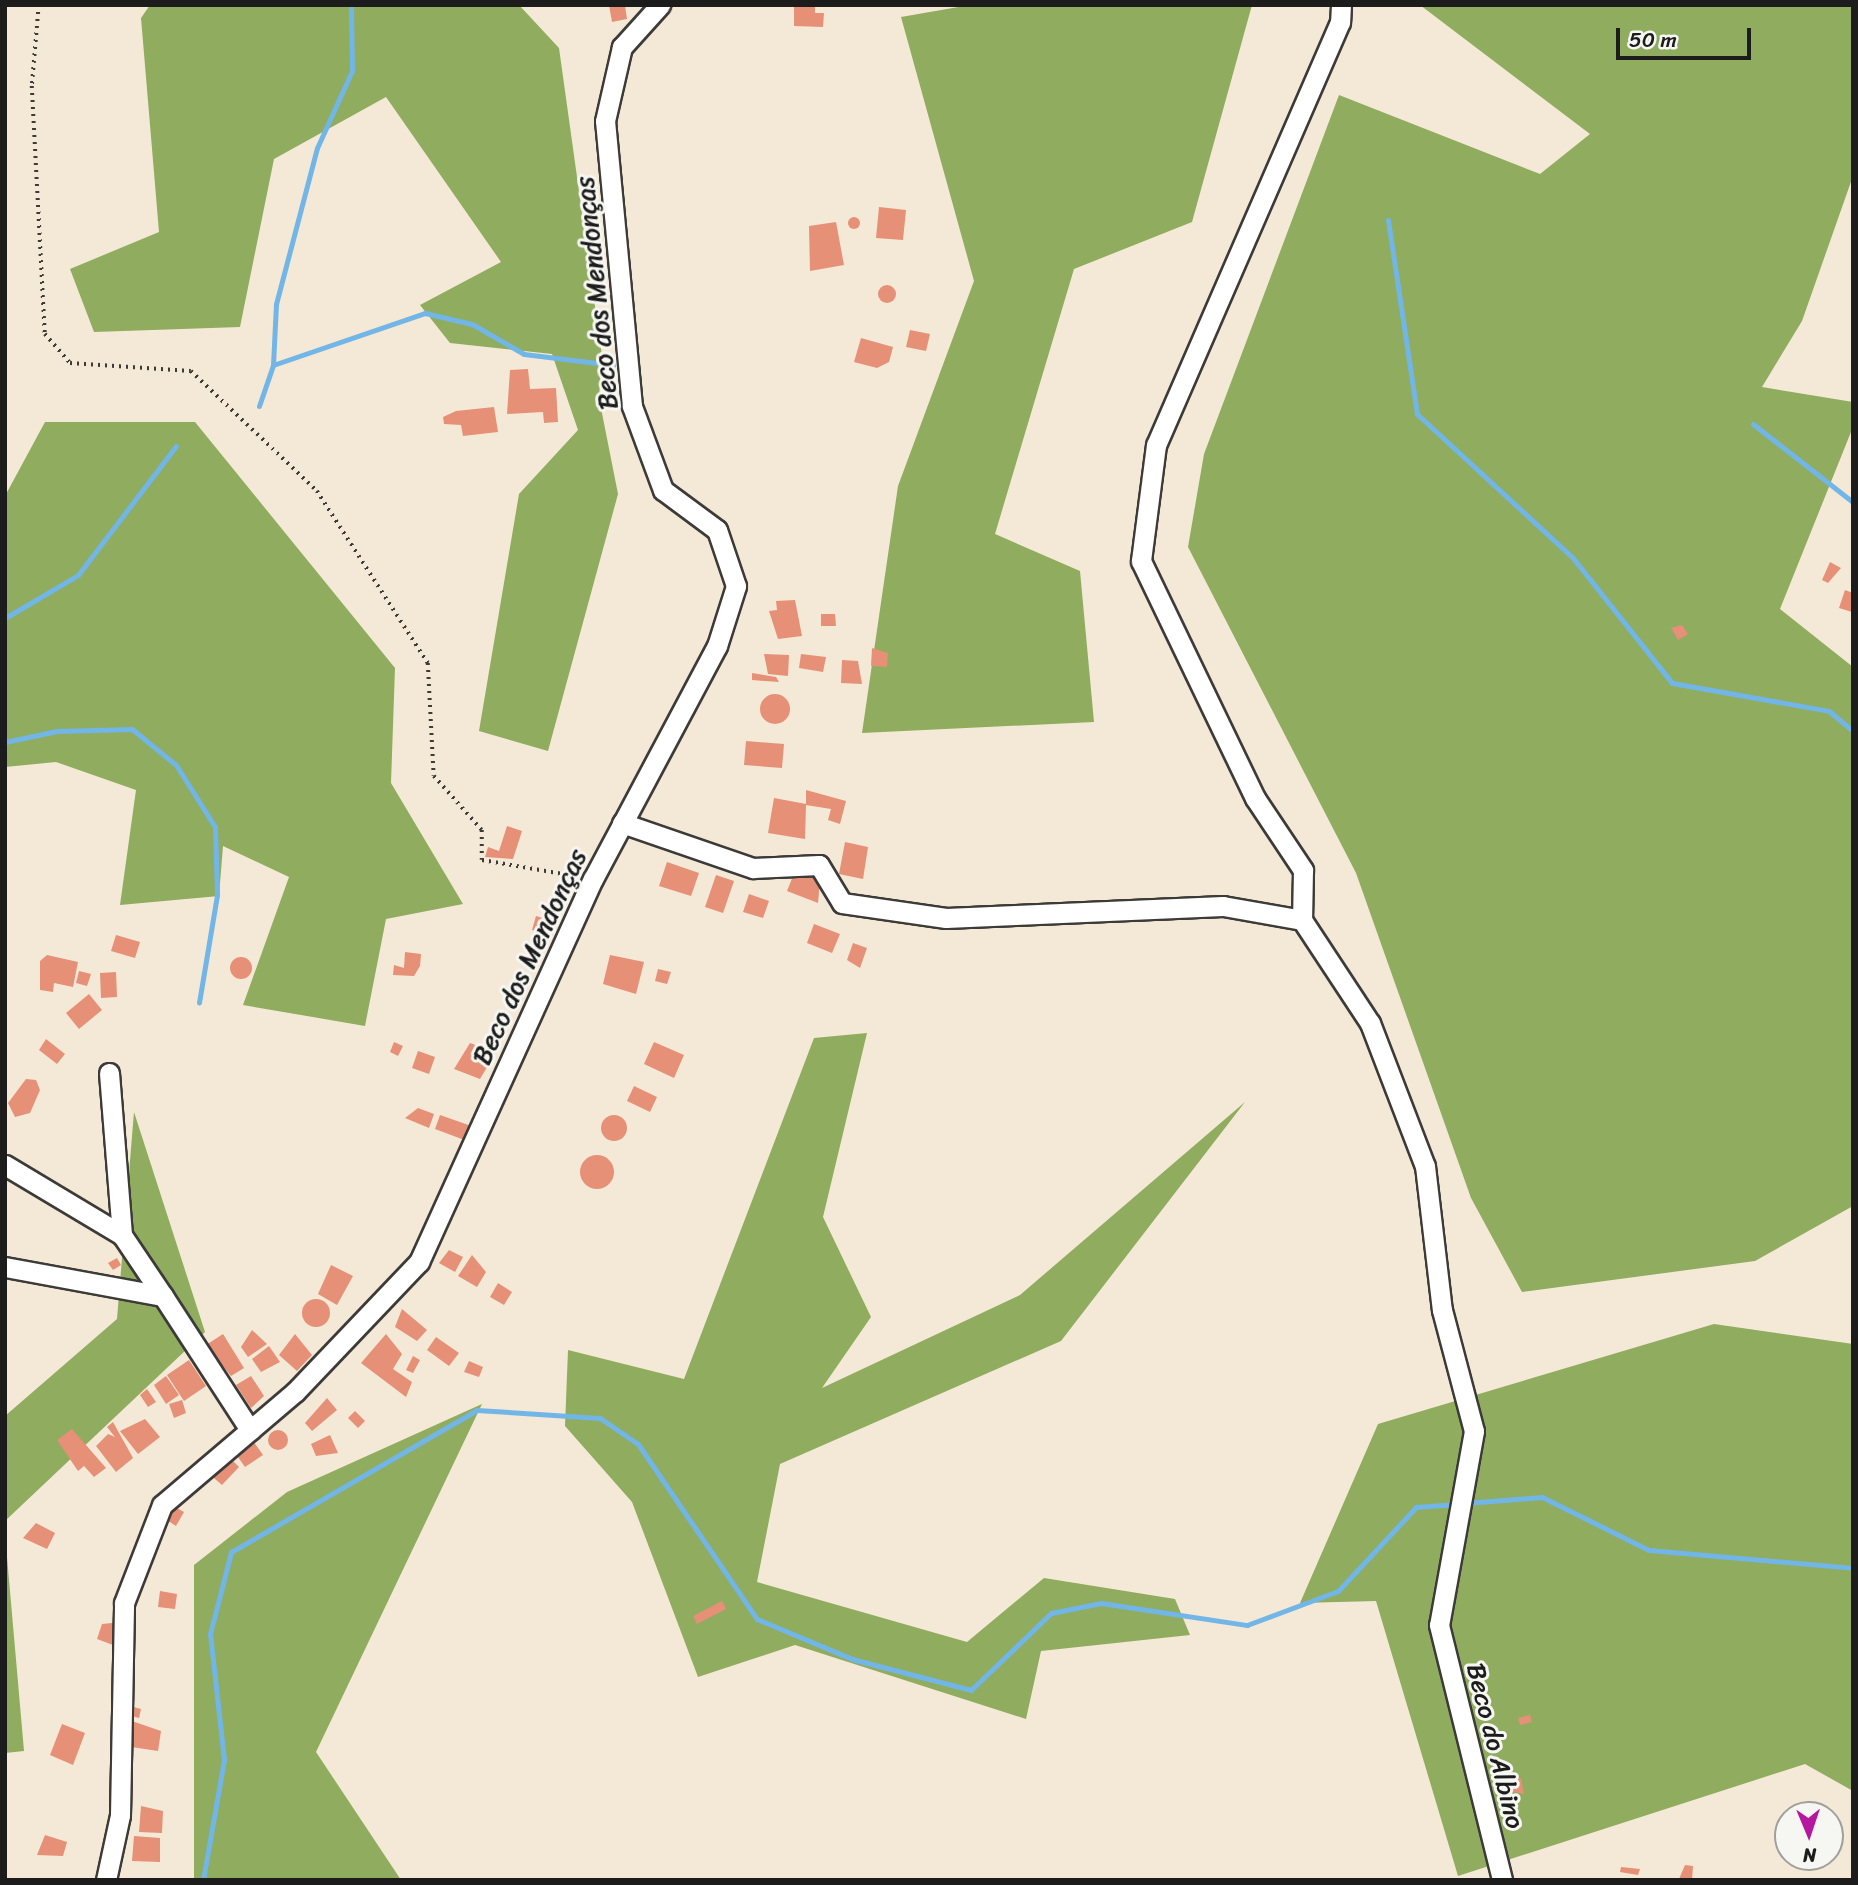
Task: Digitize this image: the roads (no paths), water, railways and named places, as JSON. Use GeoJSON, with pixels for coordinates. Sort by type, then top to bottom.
{"type":"FeatureCollection","features":[{"type":"Feature","properties":{"kind":"street","name":"Beco dos Mendonças"},"geometry":{"type":"LineString","coordinates":[[106,1880],[120,1815],[124,1603],[162,1505],[250,1430],[419,1262],[593,880],[717,646],[736,586],[717,530],[663,490],[632,406],[605,121],[622,47],[660,5]]}},
{"type":"Feature","properties":{"kind":"street"},"geometry":{"type":"LineString","coordinates":[[622,823],[753,868],[819,865],[842,903],[946,918],[1223,906],[1302,920],[1303,870],[1255,798],[1141,561],[1156,445],[1340,22],[1341,5]]}},
{"type":"Feature","properties":{"kind":"street","name":"Beco do Albino"},"geometry":{"type":"LineString","coordinates":[[1302,920],[1370,1023],[1425,1166],[1442,1310],[1474,1431],[1438,1625],[1502,1880]]}},
{"type":"Feature","properties":{"kind":"street"},"geometry":{"type":"LineString","coordinates":[[109,1073],[122,1235]]}},
{"type":"Feature","properties":{"kind":"street"},"geometry":{"type":"LineString","coordinates":[[5,1165],[122,1235],[250,1430]]}},
{"type":"Feature","properties":{"kind":"street"},"geometry":{"type":"LineString","coordinates":[[5,1267],[163,1296]]}},
{"type":"Feature","properties":{"kind":"waterway"},"geometry":{"type":"LineString","coordinates":[[259,406],[273,365],[276,304],[317,148],[352,71],[351,5]]}},
{"type":"Feature","properties":{"kind":"waterway"},"geometry":{"type":"LineString","coordinates":[[1388,220],[1417,414],[1573,558],[1672,683],[1829,711],[1853,731]]}},
{"type":"Feature","properties":{"kind":"waterway"},"geometry":{"type":"LineString","coordinates":[[273,365],[425,313],[472,324],[524,354],[613,365]]}},
{"type":"Feature","properties":{"kind":"waterway"},"geometry":{"type":"LineString","coordinates":[[1753,424],[1853,502]]}},
{"type":"Feature","properties":{"kind":"waterway"},"geometry":{"type":"LineString","coordinates":[[5,618],[78,575],[176,446]]}},
{"type":"Feature","properties":{"kind":"waterway"},"geometry":{"type":"LineString","coordinates":[[5,742],[57,731],[132,729],[176,765],[215,827],[217,895],[199,1002]]}},
{"type":"Feature","properties":{"kind":"waterway"},"geometry":{"type":"LineString","coordinates":[[203,1880],[224,1760],[210,1634],[231,1552],[477,1410],[600,1418],[638,1444],[757,1619],[852,1659],[971,1690],[1051,1613],[1101,1603],[1247,1625],[1338,1591],[1416,1507],[1457,1504]]}},
{"type":"Feature","properties":{"kind":"waterway"},"geometry":{"type":"LineString","coordinates":[[1466,1503],[1542,1497],[1649,1550],[1853,1568]]}}]}
